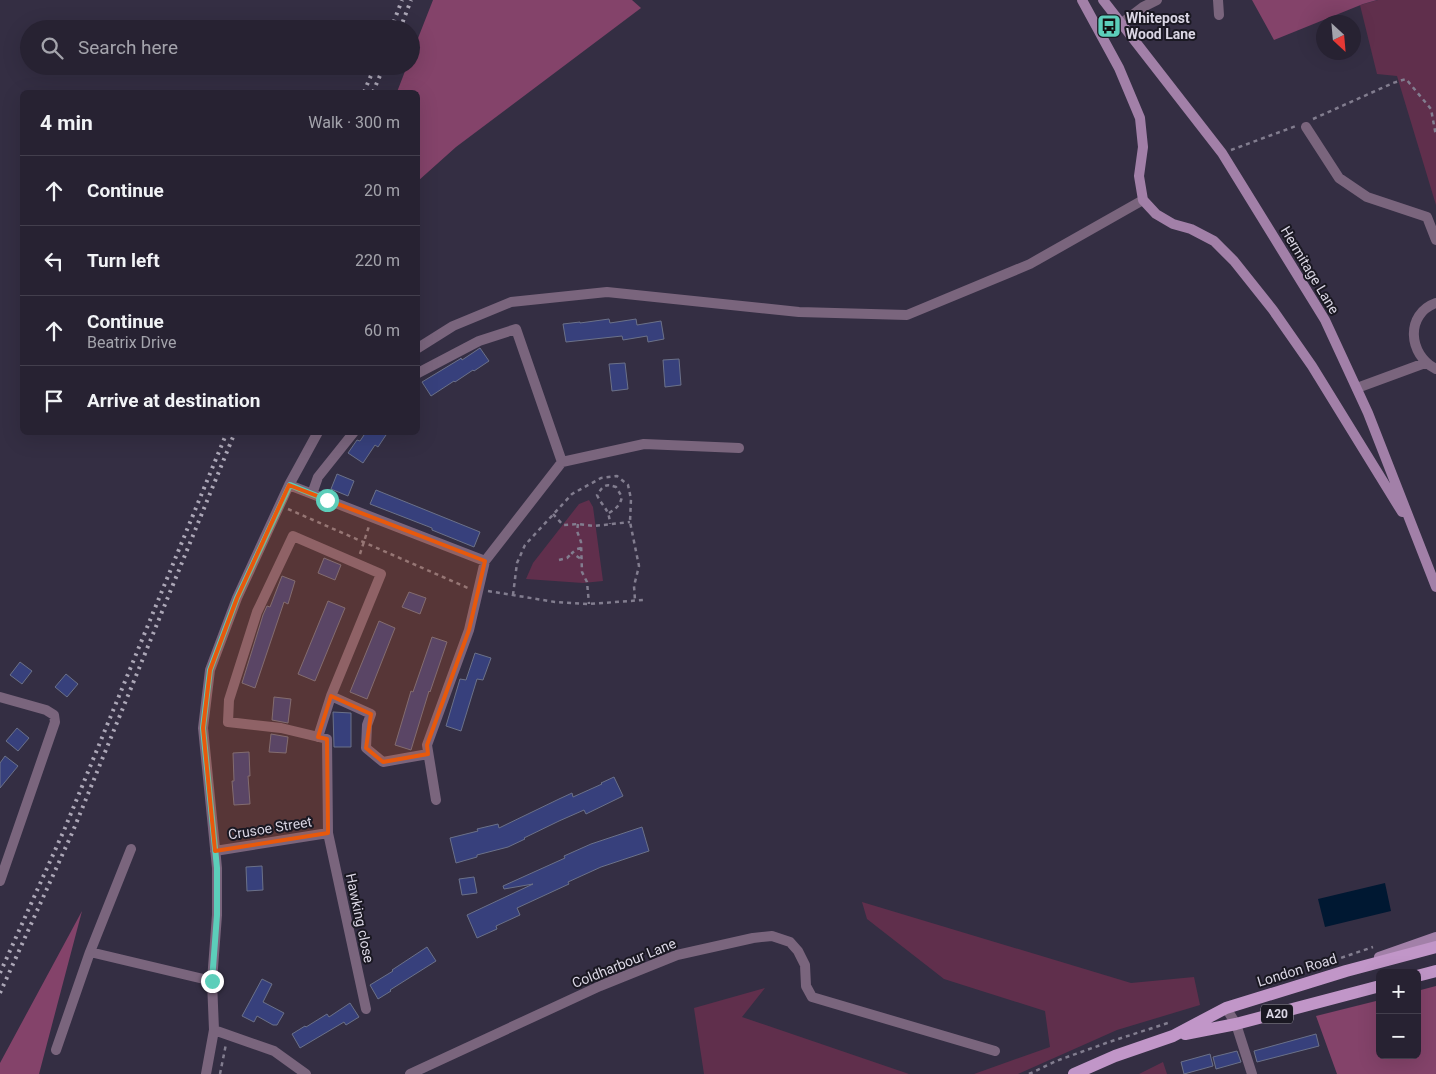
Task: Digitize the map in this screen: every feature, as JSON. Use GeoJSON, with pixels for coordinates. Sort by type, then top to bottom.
{"type":"FeatureCollection","features":[{"type":"Feature","properties":{"kind":"main road"},"geometry":{"type":"LineString","coordinates":[[1082,0],[1119,68],[1140,118],[1143,147],[1139,176],[1143,200],[1156,214],[1173,224],[1191,229],[1214,241],[1234,261],[1273,310],[1312,366],[1415,532]]}},
{"type":"Feature","properties":{"kind":"main road","name":"Hermitage Lane"},"geometry":{"type":"LineString","coordinates":[[1103,0],[1222,153],[1325,320],[1368,413],[1436,587]]}},
{"type":"Feature","properties":{"kind":"main road"},"geometry":{"type":"LineString","coordinates":[[1346,971],[1436,937]]}},
{"type":"Feature","properties":{"kind":"main road","name":"London Road"},"geometry":{"type":"LineString","coordinates":[[1074,1074],[1115,1056],[1172,1036],[1226,1008],[1346,971],[1436,947]]}},
{"type":"Feature","properties":{"kind":"main road"},"geometry":{"type":"LineString","coordinates":[[1421,975],[1436,971]]}},
{"type":"Feature","properties":{"kind":"main road","name":"London Road"},"geometry":{"type":"LineString","coordinates":[[1172,1036],[1236,1024],[1376,987]]}},
{"type":"Feature","properties":{"kind":"street"},"geometry":{"type":"LineString","coordinates":[[1122,24],[1157,0]]}},
{"type":"Feature","properties":{"kind":"street"},"geometry":{"type":"LineString","coordinates":[[1218,0],[1219,16]]}},
{"type":"Feature","properties":{"kind":"street"},"geometry":{"type":"LineString","coordinates":[[1303,125],[1339,178],[1367,197],[1427,217],[1436,240]]}},
{"type":"Feature","properties":{"kind":"street"},"geometry":{"type":"LineString","coordinates":[[420,347],[454,326],[511,302],[607,292],[799,312],[907,315],[1030,264],[1143,200]]}},
{"type":"Feature","properties":{"kind":"street"},"geometry":{"type":"LineString","coordinates":[[1436,303],[1423,311],[1417,320],[1414,332],[1414,343],[1418,354],[1425,363],[1436,369]]}},
{"type":"Feature","properties":{"kind":"street"},"geometry":{"type":"LineString","coordinates":[[420,372],[479,341],[516,329],[562,462]]}},
{"type":"Feature","properties":{"kind":"street"},"geometry":{"type":"LineString","coordinates":[[1357,388],[1425,363]]}},
{"type":"Feature","properties":{"kind":"street"},"geometry":{"type":"LineString","coordinates":[[206,1074],[214,1030],[212,981],[217,915],[217,868],[203,728],[210,670],[237,598],[290,485],[316,435]]}},
{"type":"Feature","properties":{"kind":"street"},"geometry":{"type":"LineString","coordinates":[[312,494],[318,477],[352,435]]}},
{"type":"Feature","properties":{"kind":"street"},"geometry":{"type":"LineString","coordinates":[[436,800],[427,745],[469,630],[485,561],[562,462],[644,444],[739,448]]}},
{"type":"Feature","properties":{"kind":"street"},"geometry":{"type":"LineString","coordinates":[[290,485],[485,561]]}},
{"type":"Feature","properties":{"kind":"street"},"geometry":{"type":"LineString","coordinates":[[323,738],[282,728],[228,722],[229,700],[257,612],[294,536],[357,563]]}},
{"type":"Feature","properties":{"kind":"street","name":"Hawking close"},"geometry":{"type":"LineString","coordinates":[[357,563],[381,574],[331,696],[323,738],[328,833],[366,1009]]}},
{"type":"Feature","properties":{"kind":"street"},"geometry":{"type":"LineString","coordinates":[[331,696],[371,714],[367,725],[366,748],[383,762],[428,754]]}},
{"type":"Feature","properties":{"kind":"street"},"geometry":{"type":"LineString","coordinates":[[0,697],[46,710],[54,714],[55,722],[0,880]]}},
{"type":"Feature","properties":{"kind":"street","name":"Crusoe Street"},"geometry":{"type":"LineString","coordinates":[[215,851],[328,833]]}},
{"type":"Feature","properties":{"kind":"street"},"geometry":{"type":"LineString","coordinates":[[56,1050],[90,952],[131,849]]}},
{"type":"Feature","properties":{"kind":"street","name":"Coldharbour Lane"},"geometry":{"type":"LineString","coordinates":[[410,1074],[600,986],[676,955],[753,938],[772,936],[790,942],[798,952],[805,965],[806,986],[812,997],[995,1051]]}},
{"type":"Feature","properties":{"kind":"street"},"geometry":{"type":"LineString","coordinates":[[90,952],[212,981]]}},
{"type":"Feature","properties":{"kind":"street"},"geometry":{"type":"LineString","coordinates":[[1226,1008],[1236,1024],[1252,1074]]}},
{"type":"Feature","properties":{"kind":"street"},"geometry":{"type":"LineString","coordinates":[[214,1030],[274,1051],[306,1074]]}},
{"type":"Feature","properties":{"kind":"path"},"geometry":{"type":"LineString","coordinates":[[1222,153],[1303,125],[1392,83],[1406,79],[1431,109],[1436,136]]}},
{"type":"Feature","properties":{"kind":"path"},"geometry":{"type":"LineString","coordinates":[[512,595],[517,563],[525,544],[572,494],[600,478],[617,476],[628,485],[631,499],[630,522],[639,566],[634,586],[635,600]]}},
{"type":"Feature","properties":{"kind":"path"},"geometry":{"type":"LineString","coordinates":[[609,513],[616,509],[622,497],[616,487],[609,484],[603,487],[597,495],[609,513],[610,524]]}},
{"type":"Feature","properties":{"kind":"path"},"geometry":{"type":"LineString","coordinates":[[280,506],[469,588],[555,602],[588,604],[643,600]]}},
{"type":"Feature","properties":{"kind":"path"},"geometry":{"type":"LineString","coordinates":[[553,514],[563,525],[594,526],[630,522]]}},
{"type":"Feature","properties":{"kind":"path"},"geometry":{"type":"LineString","coordinates":[[357,563],[372,518]]}},
{"type":"Feature","properties":{"kind":"path"},"geometry":{"type":"LineString","coordinates":[[578,524],[577,531],[581,542],[582,572],[587,582],[588,604]]}},
{"type":"Feature","properties":{"kind":"path"},"geometry":{"type":"LineString","coordinates":[[559,560],[567,558],[577,549],[581,548]]}},
{"type":"Feature","properties":{"kind":"path"},"geometry":{"type":"LineString","coordinates":[[572,553],[581,559]]}},
{"type":"Feature","properties":{"kind":"path"},"geometry":{"type":"LineString","coordinates":[[220,1074],[229,1036]]}},
{"type":"Feature","properties":{"kind":"highlighted area"},"geometry":{"type":"Polygon","coordinates":[[[289,485],[485,561],[469,630],[427,745],[428,754],[383,762],[366,748],[371,714],[331,696],[318,737],[327,739],[328,833],[215,851],[203,728],[210,670],[237,598],[289,485]]]}},
{"type":"Feature","properties":{"kind":"shaded area"},"geometry":{"type":"Polygon","coordinates":[[[433,0],[632,0],[641,8],[456,147],[420,179],[420,90],[398,90],[404,75],[420,75],[420,33],[433,0]]]}},
{"type":"Feature","properties":{"kind":"shaded area"},"geometry":{"type":"Polygon","coordinates":[[[1252,0],[1377,0],[1336,15],[1316,15],[1316,23],[1274,40],[1252,0]]]}},
{"type":"Feature","properties":{"kind":"shaded area"},"geometry":{"type":"Polygon","coordinates":[[[1378,0],[1436,0],[1436,205],[1397,76],[1377,74],[1360,5],[1378,0]]]}},
{"type":"Feature","properties":{"kind":"shaded area"},"geometry":{"type":"Polygon","coordinates":[[[589,500],[593,507],[603,581],[583,583],[526,579],[533,563],[579,504],[589,500]]]}},
{"type":"Feature","properties":{"kind":"shaded area"},"geometry":{"type":"Polygon","coordinates":[[[862,902],[1131,983],[1194,977],[1200,1005],[1117,1030],[1018,1074],[974,1074],[1050,1047],[1045,1011],[944,979],[867,919],[862,902]]]}},
{"type":"Feature","properties":{"kind":"shaded area"},"geometry":{"type":"Polygon","coordinates":[[[82,911],[39,1074],[0,1074],[0,1063],[82,911]]]}},
{"type":"Feature","properties":{"kind":"shaded area"},"geometry":{"type":"Polygon","coordinates":[[[1436,986],[1436,1074],[1337,1074],[1316,1016],[1376,1001],[1376,1059],[1421,1059],[1421,990],[1436,986]]]}},
{"type":"Feature","properties":{"kind":"shaded area"},"geometry":{"type":"Polygon","coordinates":[[[765,988],[742,1017],[909,1074],[704,1074],[694,1008],[765,988]]]}},
{"type":"Feature","properties":{"kind":"shaded area"},"geometry":{"type":"Polygon","coordinates":[[[1163,1062],[1167,1074],[1139,1074],[1163,1062]]]}},
{"type":"Feature","properties":{"kind":"water"},"geometry":{"type":"Polygon","coordinates":[[[1385,883],[1391,911],[1325,927],[1318,899],[1385,883]]]}},
{"type":"Feature","properties":{"kind":"building"},"geometry":{"type":"Polygon","coordinates":[[[609,319],[610,323],[636,319],[637,325],[661,321],[664,339],[648,342],[647,336],[623,340],[622,336],[566,342],[563,324],[609,319]]]}},
{"type":"Feature","properties":{"kind":"building"},"geometry":{"type":"Polygon","coordinates":[[[480,348],[489,361],[431,396],[422,382],[480,348]]]}},
{"type":"Feature","properties":{"kind":"building"},"geometry":{"type":"Polygon","coordinates":[[[679,359],[681,385],[665,387],[663,360],[679,359]]]}},
{"type":"Feature","properties":{"kind":"building"},"geometry":{"type":"Polygon","coordinates":[[[625,363],[628,389],[612,391],[609,364],[625,363]]]}},
{"type":"Feature","properties":{"kind":"building"},"geometry":{"type":"Polygon","coordinates":[[[364,435],[386,435],[378,447],[375,445],[363,463],[348,453],[357,440],[360,441],[364,435]]]}},
{"type":"Feature","properties":{"kind":"building"},"geometry":{"type":"Polygon","coordinates":[[[337,474],[354,481],[348,496],[331,489],[337,474]]]}},
{"type":"Feature","properties":{"kind":"building"},"geometry":{"type":"Polygon","coordinates":[[[376,490],[480,532],[474,547],[432,530],[432,528],[370,504],[376,490]]]}},
{"type":"Feature","properties":{"kind":"building"},"geometry":{"type":"Polygon","coordinates":[[[324,558],[341,565],[335,580],[318,573],[324,558]]]}},
{"type":"Feature","properties":{"kind":"building"},"geometry":{"type":"Polygon","coordinates":[[[282,576],[295,581],[288,604],[284,602],[255,688],[242,683],[263,615],[267,606],[270,607],[282,576]]]}},
{"type":"Feature","properties":{"kind":"building"},"geometry":{"type":"Polygon","coordinates":[[[409,592],[426,598],[420,614],[402,607],[409,592]]]}},
{"type":"Feature","properties":{"kind":"building"},"geometry":{"type":"Polygon","coordinates":[[[328,601],[345,608],[315,681],[298,674],[328,601]]]}},
{"type":"Feature","properties":{"kind":"building"},"geometry":{"type":"Polygon","coordinates":[[[379,621],[395,628],[367,699],[350,692],[379,621]]]}},
{"type":"Feature","properties":{"kind":"building"},"geometry":{"type":"Polygon","coordinates":[[[432,637],[447,642],[429,691],[411,750],[395,745],[411,691],[413,692],[432,637]]]}},
{"type":"Feature","properties":{"kind":"building"},"geometry":{"type":"Polygon","coordinates":[[[475,653],[491,658],[483,680],[477,679],[461,731],[446,726],[460,679],[466,680],[475,653]]]}},
{"type":"Feature","properties":{"kind":"building"},"geometry":{"type":"Polygon","coordinates":[[[20,662],[32,671],[22,684],[10,675],[20,662]]]}},
{"type":"Feature","properties":{"kind":"building"},"geometry":{"type":"Polygon","coordinates":[[[66,674],[78,684],[67,697],[55,687],[66,674]]]}},
{"type":"Feature","properties":{"kind":"building"},"geometry":{"type":"Polygon","coordinates":[[[274,697],[291,699],[288,723],[272,720],[274,697]]]}},
{"type":"Feature","properties":{"kind":"building"},"geometry":{"type":"Polygon","coordinates":[[[333,712],[351,713],[351,747],[334,747],[333,712]]]}},
{"type":"Feature","properties":{"kind":"building"},"geometry":{"type":"Polygon","coordinates":[[[17,728],[29,738],[18,751],[6,741],[17,728]]]}},
{"type":"Feature","properties":{"kind":"building"},"geometry":{"type":"Polygon","coordinates":[[[271,734],[288,737],[286,753],[269,752],[271,734]]]}},
{"type":"Feature","properties":{"kind":"building"},"geometry":{"type":"Polygon","coordinates":[[[249,752],[250,804],[234,805],[232,781],[234,781],[233,753],[249,752]]]}},
{"type":"Feature","properties":{"kind":"building"},"geometry":{"type":"Polygon","coordinates":[[[5,756],[18,766],[0,788],[0,763],[5,756]]]}},
{"type":"Feature","properties":{"kind":"building"},"geometry":{"type":"Polygon","coordinates":[[[614,777],[623,796],[586,814],[584,810],[559,821],[508,847],[456,863],[450,838],[498,824],[499,828],[572,793],[573,797],[614,777]]]}},
{"type":"Feature","properties":{"kind":"building"},"geometry":{"type":"Polygon","coordinates":[[[642,827],[649,851],[601,867],[568,882],[569,884],[517,908],[520,915],[496,926],[497,929],[477,938],[467,915],[533,884],[504,889],[503,886],[591,844],[642,827]]]}},
{"type":"Feature","properties":{"kind":"building"},"geometry":{"type":"Polygon","coordinates":[[[262,866],[263,890],[247,891],[246,867],[262,866]]]}},
{"type":"Feature","properties":{"kind":"building"},"geometry":{"type":"Polygon","coordinates":[[[474,877],[477,893],[462,895],[459,879],[474,877]]]}},
{"type":"Feature","properties":{"kind":"building"},"geometry":{"type":"Polygon","coordinates":[[[427,947],[436,961],[378,999],[370,985],[427,947]]]}},
{"type":"Feature","properties":{"kind":"building"},"geometry":{"type":"Polygon","coordinates":[[[262,979],[272,984],[263,1002],[284,1013],[277,1025],[273,1025],[257,1016],[254,1022],[242,1016],[262,979]]]}},
{"type":"Feature","properties":{"kind":"building"},"geometry":{"type":"Polygon","coordinates":[[[350,1003],[359,1017],[346,1025],[344,1022],[300,1048],[292,1034],[327,1014],[329,1017],[350,1003]]]}},
{"type":"Feature","properties":{"kind":"building"},"geometry":{"type":"Polygon","coordinates":[[[1316,1034],[1319,1046],[1257,1062],[1254,1051],[1316,1034]]]}},
{"type":"Feature","properties":{"kind":"building"},"geometry":{"type":"Polygon","coordinates":[[[1237,1051],[1241,1062],[1216,1069],[1213,1057],[1237,1051]]]}},
{"type":"Feature","properties":{"kind":"building"},"geometry":{"type":"Polygon","coordinates":[[[1210,1054],[1213,1066],[1184,1074],[1181,1062],[1210,1054]]]}},
{"type":"Feature","properties":{"kind":"railway"},"geometry":{"type":"LineString","coordinates":[[394,20],[402,0]]}},
{"type":"Feature","properties":{"kind":"railway"},"geometry":{"type":"LineString","coordinates":[[403,20],[411,0]]}},
{"type":"Feature","properties":{"kind":"railway"},"geometry":{"type":"LineString","coordinates":[[365,90],[371,75]]}},
{"type":"Feature","properties":{"kind":"railway"},"geometry":{"type":"LineString","coordinates":[[374,90],[380,75]]}},
{"type":"Feature","properties":{"kind":"railway"},"geometry":{"type":"LineString","coordinates":[[0,973],[65,828],[226,435]]}},
{"type":"Feature","properties":{"kind":"railway"},"geometry":{"type":"LineString","coordinates":[[0,993],[73,831],[234,435]]}},
{"type":"Feature","properties":{"kind":"place","name":"Whitepost Wood Lane"},"geometry":{"type":"Point","coordinates":[1109,26]}},
{"type":"Feature","properties":{"kind":"route"},"geometry":{"type":"LineString","coordinates":[[212,981],[217,915],[217,868],[203,728],[210,670],[237,598],[290,485],[327,500]]}}]}
